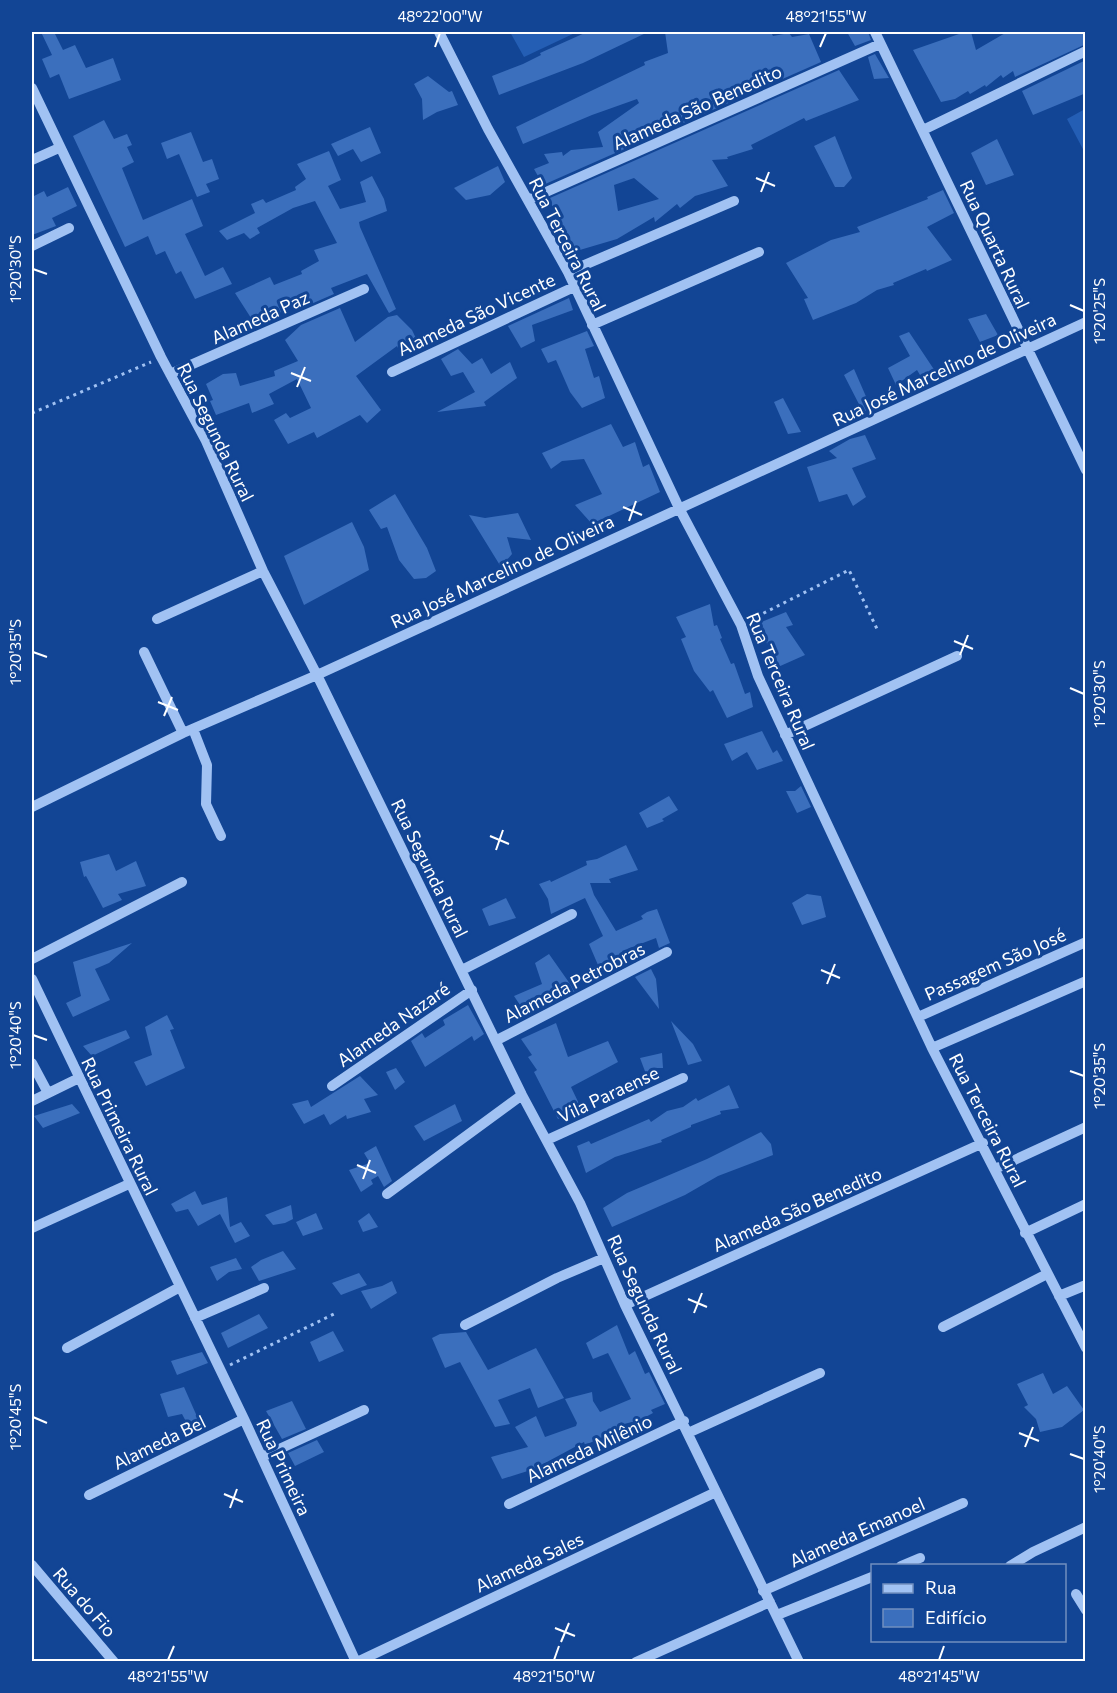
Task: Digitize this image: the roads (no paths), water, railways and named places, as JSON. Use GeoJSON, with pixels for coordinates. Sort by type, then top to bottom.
{"type":"FeatureCollection","features":[{"type":"Feature","properties":{"kind":"street","name":"Rua Terceira Rural"},"geometry":{"type":"LineString","coordinates":[[439,32],[568,272],[679,508],[741,625],[758,676],[932,1048],[983,1143],[1025,1233],[1086,1348]]}},
{"type":"Feature","properties":{"kind":"street","name":"Rua Quarta Rural"},"geometry":{"type":"LineString","coordinates":[[875,32],[1086,470]]}},
{"type":"Feature","properties":{"kind":"street","name":"Alameda São Benedito"},"geometry":{"type":"LineString","coordinates":[[528,200],[880,44]]}},
{"type":"Feature","properties":{"kind":"street"},"geometry":{"type":"LineString","coordinates":[[922,130],[1086,51]]}},
{"type":"Feature","properties":{"kind":"street","name":"Rua Segunda Rural"},"geometry":{"type":"LineString","coordinates":[[32,88],[128,302],[161,357],[206,441],[263,571],[317,675],[522,1095],[580,1203],[625,1305],[684,1421],[763,1591],[799,1662]]}},
{"type":"Feature","properties":{"kind":"street"},"geometry":{"type":"LineString","coordinates":[[32,160],[59,148]]}},
{"type":"Feature","properties":{"kind":"street"},"geometry":{"type":"LineString","coordinates":[[568,272],[734,201]]}},
{"type":"Feature","properties":{"kind":"street"},"geometry":{"type":"LineString","coordinates":[[32,246],[69,228]]}},
{"type":"Feature","properties":{"kind":"street"},"geometry":{"type":"LineString","coordinates":[[592,325],[759,252]]}},
{"type":"Feature","properties":{"kind":"street","name":"Alameda São Vicente"},"geometry":{"type":"LineString","coordinates":[[392,372],[574,287]]}},
{"type":"Feature","properties":{"kind":"street","name":"Alameda Paz"},"geometry":{"type":"LineString","coordinates":[[170,374],[364,289]]}},
{"type":"Feature","properties":{"kind":"street","name":"Rua José Marcelino de Oliveira"},"geometry":{"type":"LineString","coordinates":[[32,807],[1086,322]]}},
{"type":"Feature","properties":{"kind":"street"},"geometry":{"type":"LineString","coordinates":[[157,619],[263,571]]}},
{"type":"Feature","properties":{"kind":"street"},"geometry":{"type":"LineString","coordinates":[[144,652],[207,765],[206,804],[221,836]]}},
{"type":"Feature","properties":{"kind":"street"},"geometry":{"type":"LineString","coordinates":[[785,735],[957,656]]}},
{"type":"Feature","properties":{"kind":"street"},"geometry":{"type":"LineString","coordinates":[[32,959],[182,882]]}},
{"type":"Feature","properties":{"kind":"street"},"geometry":{"type":"LineString","coordinates":[[462,970],[572,914]]}},
{"type":"Feature","properties":{"kind":"street","name":"Passagem São José"},"geometry":{"type":"LineString","coordinates":[[918,1017],[1086,942]]}},
{"type":"Feature","properties":{"kind":"street","name":"Alameda Petrobras"},"geometry":{"type":"LineString","coordinates":[[497,1040],[667,952]]}},
{"type":"Feature","properties":{"kind":"street","name":"Rua Primeira Rural"},"geometry":{"type":"LineString","coordinates":[[32,979],[180,1287]]}},
{"type":"Feature","properties":{"kind":"street"},"geometry":{"type":"LineString","coordinates":[[932,1048],[1086,981]]}},
{"type":"Feature","properties":{"kind":"street","name":"Alameda Nazaré"},"geometry":{"type":"LineString","coordinates":[[332,1086],[472,990]]}},
{"type":"Feature","properties":{"kind":"street"},"geometry":{"type":"LineString","coordinates":[[32,1063],[48,1094]]}},
{"type":"Feature","properties":{"kind":"street"},"geometry":{"type":"LineString","coordinates":[[32,1101],[79,1078]]}},
{"type":"Feature","properties":{"kind":"street","name":"Vila Paraense"},"geometry":{"type":"LineString","coordinates":[[547,1140],[682,1078]]}},
{"type":"Feature","properties":{"kind":"street"},"geometry":{"type":"LineString","coordinates":[[387,1194],[522,1095]]}},
{"type":"Feature","properties":{"kind":"street"},"geometry":{"type":"LineString","coordinates":[[995,1169],[1086,1126]]}},
{"type":"Feature","properties":{"kind":"street","name":"Alameda São Benedito"},"geometry":{"type":"LineString","coordinates":[[625,1305],[983,1143]]}},
{"type":"Feature","properties":{"kind":"street"},"geometry":{"type":"LineString","coordinates":[[32,1228],[129,1184]]}},
{"type":"Feature","properties":{"kind":"street"},"geometry":{"type":"LineString","coordinates":[[1025,1233],[1086,1204]]}},
{"type":"Feature","properties":{"kind":"street"},"geometry":{"type":"LineString","coordinates":[[465,1325],[557,1278],[604,1258]]}},
{"type":"Feature","properties":{"kind":"street"},"geometry":{"type":"LineString","coordinates":[[944,1327],[1047,1274]]}},
{"type":"Feature","properties":{"kind":"street"},"geometry":{"type":"LineString","coordinates":[[1059,1296],[1086,1285]]}},
{"type":"Feature","properties":{"kind":"street"},"geometry":{"type":"LineString","coordinates":[[67,1348],[180,1287]]}},
{"type":"Feature","properties":{"kind":"street","name":"Rua Primeira"},"geometry":{"type":"LineString","coordinates":[[180,1287],[262,1457],[356,1662]]}},
{"type":"Feature","properties":{"kind":"street"},"geometry":{"type":"LineString","coordinates":[[195,1318],[264,1288]]}},
{"type":"Feature","properties":{"kind":"street"},"geometry":{"type":"LineString","coordinates":[[688,1433],[820,1373]]}},
{"type":"Feature","properties":{"kind":"street"},"geometry":{"type":"LineString","coordinates":[[262,1457],[364,1410]]}},
{"type":"Feature","properties":{"kind":"street","name":"Alameda Bel"},"geometry":{"type":"LineString","coordinates":[[88,1495],[244,1419]]}},
{"type":"Feature","properties":{"kind":"street","name":"Alameda Milênio"},"geometry":{"type":"LineString","coordinates":[[509,1504],[684,1421]]}},
{"type":"Feature","properties":{"kind":"street","name":"Alameda Sales"},"geometry":{"type":"LineString","coordinates":[[356,1662],[716,1492]]}},
{"type":"Feature","properties":{"kind":"street","name":"Alameda Emanoel"},"geometry":{"type":"LineString","coordinates":[[763,1591],[963,1503]]}},
{"type":"Feature","properties":{"kind":"street"},"geometry":{"type":"LineString","coordinates":[[1014,1564],[1086,1527]]}},
{"type":"Feature","properties":{"kind":"street"},"geometry":{"type":"LineString","coordinates":[[906,1564],[920,1558]]}},
{"type":"Feature","properties":{"kind":"street","name":"Rua do Fio"},"geometry":{"type":"LineString","coordinates":[[32,1565],[114,1662]]}},
{"type":"Feature","properties":{"kind":"street"},"geometry":{"type":"LineString","coordinates":[[777,1615],[871,1578]]}},
{"type":"Feature","properties":{"kind":"street"},"geometry":{"type":"LineString","coordinates":[[1076,1594],[1086,1610]]}},
{"type":"Feature","properties":{"kind":"street"},"geometry":{"type":"LineString","coordinates":[[636,1662],[770,1602]]}}]}
